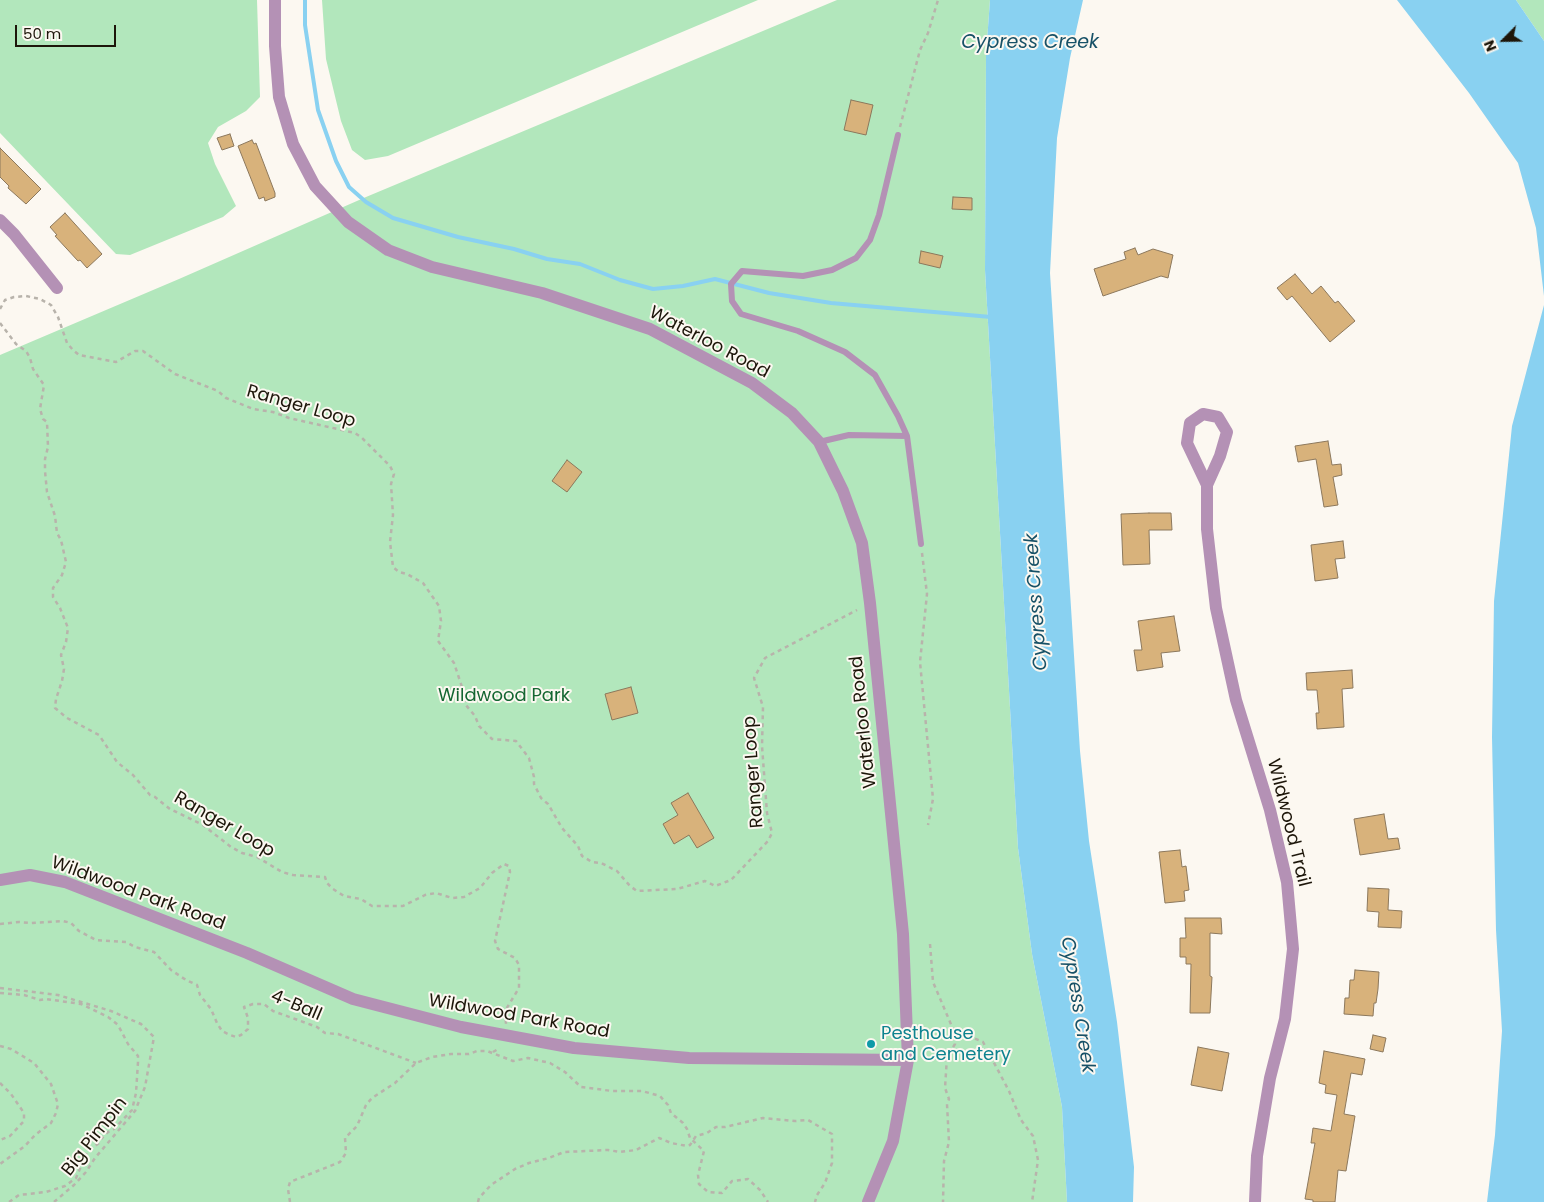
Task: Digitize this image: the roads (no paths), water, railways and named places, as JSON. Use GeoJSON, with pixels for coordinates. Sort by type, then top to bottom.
{"type":"FeatureCollection","features":[{"type":"Feature","properties":{"kind":"street","name":"Waterloo Road"},"geometry":{"type":"LineString","coordinates":[[275,0],[275,46],[279,97],[293,144],[315,186],[348,222],[388,250],[432,267],[542,293],[650,329],[752,383],[792,413],[820,442],[843,491],[862,543],[870,603],[903,934],[908,1060],[894,1140],[868,1202]]}},
{"type":"Feature","properties":{"kind":"street"},"geometry":{"type":"LineString","coordinates":[[0,220],[14,234],[57,288]]}},
{"type":"Feature","properties":{"kind":"street"},"geometry":{"type":"LineString","coordinates":[[1203,414],[1218,417],[1227,432],[1220,456],[1207,485],[1188,443],[1190,423],[1203,414]]}},
{"type":"Feature","properties":{"kind":"street","name":"Wildwood Trail"},"geometry":{"type":"LineString","coordinates":[[1207,485],[1207,530],[1216,608],[1236,700],[1270,810],[1284,868],[1293,949],[1285,1019],[1270,1078],[1257,1156],[1255,1202]]}},
{"type":"Feature","properties":{"kind":"street","name":"Wildwood Park Road"},"geometry":{"type":"LineString","coordinates":[[0,880],[30,875],[65,882],[247,952],[353,999],[461,1028],[574,1048],[688,1058],[908,1060]]}},
{"type":"Feature","properties":{"kind":"lane"},"geometry":{"type":"LineString","coordinates":[[898,135],[879,216],[870,240],[856,258],[832,270],[803,276],[742,271],[731,284],[732,300],[741,314],[798,331],[845,352],[875,375],[907,436],[921,544]]}},
{"type":"Feature","properties":{"kind":"lane"},"geometry":{"type":"LineString","coordinates":[[820,442],[849,435],[907,436]]}},
{"type":"Feature","properties":{"kind":"water","name":"Cypress Creek"},"geometry":{"type":"Polygon","coordinates":[[[990,0],[1083,0],[1070,58],[1057,138],[1050,273],[1080,751],[1089,841],[1117,1022],[1134,1167],[1133,1202],[1067,1202],[1062,1107],[1032,954],[1018,848],[985,270],[986,55],[990,0]]]}},
{"type":"Feature","properties":{"kind":"water"},"geometry":{"type":"Polygon","coordinates":[[[1397,0],[1516,0],[1544,41],[1544,296],[1536,228],[1518,163],[1469,93],[1397,0]]]}},
{"type":"Feature","properties":{"kind":"water"},"geometry":{"type":"Polygon","coordinates":[[[1544,305],[1544,1202],[1487,1202],[1495,1135],[1502,1031],[1496,930],[1492,737],[1494,601],[1512,426],[1544,305]]]}},
{"type":"Feature","properties":{"kind":"waterway"},"geometry":{"type":"LineString","coordinates":[[305,0],[305,25],[318,110],[336,161],[349,187],[366,202],[393,218],[458,237],[514,249],[547,259],[580,264],[620,280],[653,289],[683,286],[715,279],[769,293],[831,303],[991,317]]}},
{"type":"Feature","properties":{"kind":"place","name":"Pesthouse and Cemetery"},"geometry":{"type":"Point","coordinates":[871,1044]}},
{"type":"Feature","properties":{"kind":"park label","name":"Wildwood Park"},"geometry":{"type":"Point","coordinates":[504,696]}}]}
